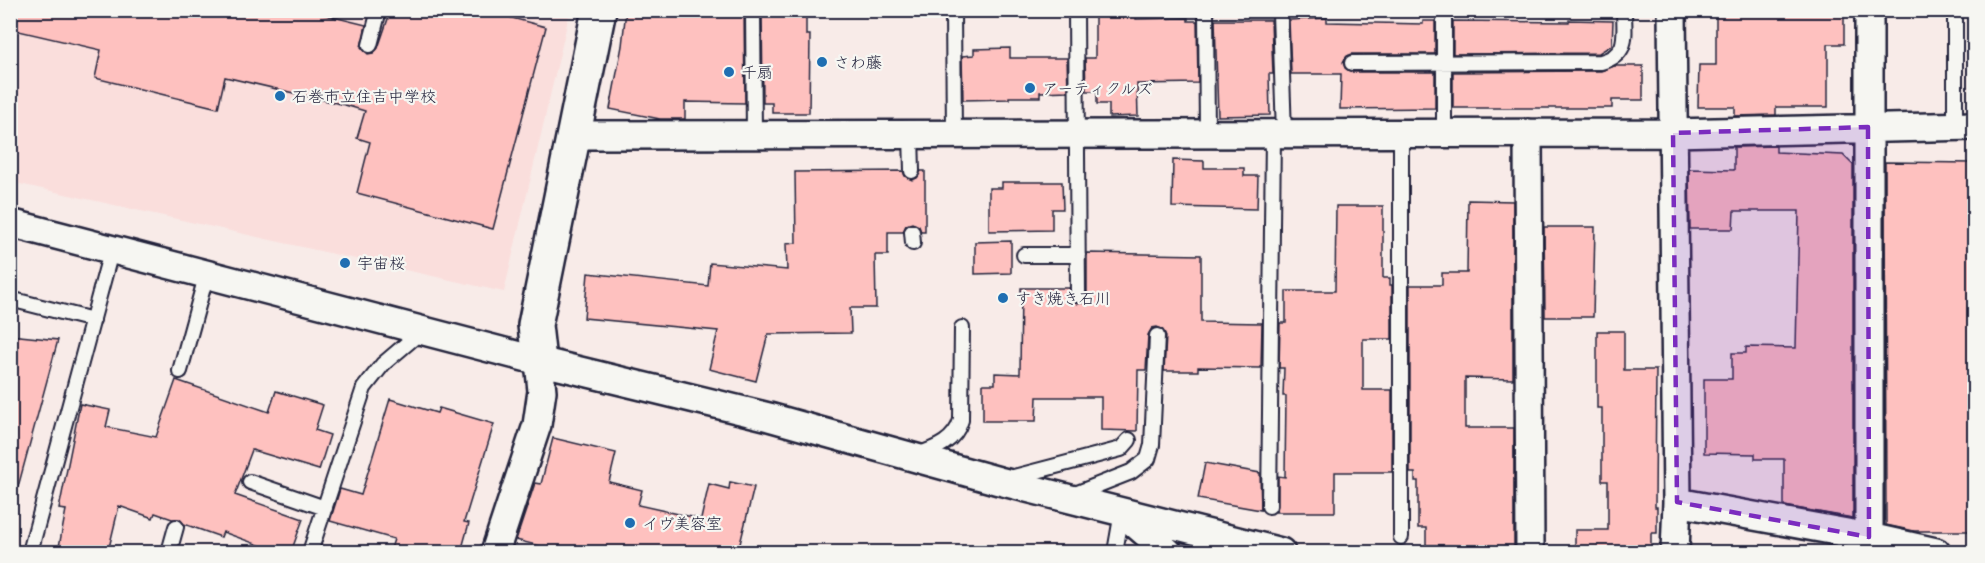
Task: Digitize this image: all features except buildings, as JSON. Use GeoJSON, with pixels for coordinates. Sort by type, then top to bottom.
{"type":"FeatureCollection","features":[{"type":"Feature","properties":{"kind":"street"},"geometry":{"type":"LineString","coordinates":[[495,552],[537,425],[542,391],[536,325],[572,135],[599,10]]}},
{"type":"Feature","properties":{"kind":"street"},"geometry":{"type":"LineString","coordinates":[[1672,10],[1677,502],[1675,552]]}},
{"type":"Feature","properties":{"kind":"street"},"geometry":{"type":"LineString","coordinates":[[1869,10],[1869,537]]}},
{"type":"Feature","properties":{"kind":"street"},"geometry":{"type":"LineString","coordinates":[[572,135],[1673,133],[1965,126]]}},
{"type":"Feature","properties":{"kind":"street"},"geometry":{"type":"LineString","coordinates":[[1528,133],[1530,552]]}},
{"type":"Feature","properties":{"kind":"street"},"geometry":{"type":"LineString","coordinates":[[10,223],[539,361],[769,417],[999,481],[1281,552]]}},
{"type":"Feature","properties":{"kind":"street"},"geometry":{"type":"LineString","coordinates":[[1677,502],[1869,537],[1936,552]]}},
{"type":"Feature","properties":{"kind":"street"},"geometry":{"type":"LineString","coordinates":[[1122,512],[1168,552]]}},
{"type":"Feature","properties":{"kind":"lane"},"geometry":{"type":"LineString","coordinates":[[370,45],[379,10]]}},
{"type":"Feature","properties":{"kind":"lane"},"geometry":{"type":"LineString","coordinates":[[753,10],[754,135]]}},
{"type":"Feature","properties":{"kind":"lane"},"geometry":{"type":"LineString","coordinates":[[952,10],[954,135]]}},
{"type":"Feature","properties":{"kind":"lane"},"geometry":{"type":"LineString","coordinates":[[1076,10],[1078,295]]}},
{"type":"Feature","properties":{"kind":"lane"},"geometry":{"type":"LineString","coordinates":[[1206,10],[1207,134]]}},
{"type":"Feature","properties":{"kind":"lane"},"geometry":{"type":"LineString","coordinates":[[1444,10],[1444,134]]}},
{"type":"Feature","properties":{"kind":"lane"},"geometry":{"type":"LineString","coordinates":[[1352,63],[1601,62],[1613,58],[1620,51],[1624,41],[1624,10]]}},
{"type":"Feature","properties":{"kind":"lane"},"geometry":{"type":"LineString","coordinates":[[1954,10],[1965,126]]}},
{"type":"Feature","properties":{"kind":"lane"},"geometry":{"type":"LineString","coordinates":[[1269,506],[1280,13]]}},
{"type":"Feature","properties":{"kind":"lane"},"geometry":{"type":"LineString","coordinates":[[1401,133],[1401,537]]}},
{"type":"Feature","properties":{"kind":"lane"},"geometry":{"type":"LineString","coordinates":[[911,135],[912,171]]}},
{"type":"Feature","properties":{"kind":"lane"},"geometry":{"type":"LineString","coordinates":[[30,552],[112,248]]}},
{"type":"Feature","properties":{"kind":"lane"},"geometry":{"type":"LineString","coordinates":[[1024,255],[1078,255]]}},
{"type":"Feature","properties":{"kind":"lane"},"geometry":{"type":"LineString","coordinates":[[180,371],[207,273]]}},
{"type":"Feature","properties":{"kind":"lane"},"geometry":{"type":"LineString","coordinates":[[10,299],[93,320]]}},
{"type":"Feature","properties":{"kind":"lane"},"geometry":{"type":"LineString","coordinates":[[912,456],[940,447],[958,430],[961,420],[963,328]]}},
{"type":"Feature","properties":{"kind":"lane"},"geometry":{"type":"LineString","coordinates":[[310,552],[364,388],[383,364],[423,330]]}},
{"type":"Feature","properties":{"kind":"lane"},"geometry":{"type":"LineString","coordinates":[[1065,498],[1131,472],[1148,459],[1152,445],[1156,336]]}},
{"type":"Feature","properties":{"kind":"lane"},"geometry":{"type":"LineString","coordinates":[[999,481],[1121,449],[1129,440]]}},
{"type":"Feature","properties":{"kind":"lane"},"geometry":{"type":"LineString","coordinates":[[250,482],[325,508]]}},
{"type":"Feature","properties":{"kind":"lane"},"geometry":{"type":"LineString","coordinates":[[1115,552],[1122,512]]}},
{"type":"Feature","properties":{"kind":"lane"},"geometry":{"type":"LineString","coordinates":[[169,552],[176,527]]}},
{"type":"Feature","properties":{"kind":"highlighted area"},"geometry":{"type":"Polygon","coordinates":[[[1868,127],[1869,537],[1677,502],[1673,133],[1868,127]]]}},
{"type":"Feature","properties":{"kind":"shaded area","name":"石巻市立住吉中学校"},"geometry":{"type":"Polygon","coordinates":[[[11,11],[570,11],[504,292],[11,182],[11,11]]]}},
{"type":"Feature","properties":{"kind":"place","name":"さわ藤"},"geometry":{"type":"Point","coordinates":[822,62]}},
{"type":"Feature","properties":{"kind":"place","name":"千扇"},"geometry":{"type":"Point","coordinates":[729,72]}},
{"type":"Feature","properties":{"kind":"place","name":"アーティクルズ"},"geometry":{"type":"Point","coordinates":[1030,88]}},
{"type":"Feature","properties":{"kind":"place","name":"石巻市立住吉中学校"},"geometry":{"type":"Point","coordinates":[280,96]}},
{"type":"Feature","properties":{"kind":"place","name":"宇宙桜"},"geometry":{"type":"Point","coordinates":[345,263]}},
{"type":"Feature","properties":{"kind":"place","name":"すき焼き石川"},"geometry":{"type":"Point","coordinates":[1003,298]}},
{"type":"Feature","properties":{"kind":"place","name":"イヴ美容室"},"geometry":{"type":"Point","coordinates":[630,523]}}]}
